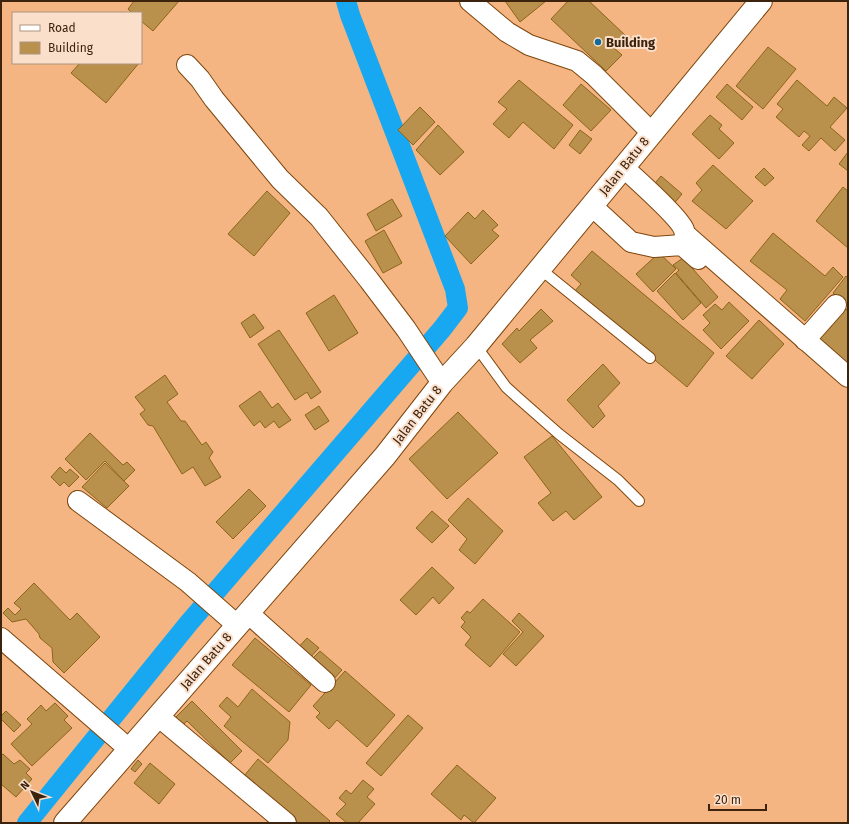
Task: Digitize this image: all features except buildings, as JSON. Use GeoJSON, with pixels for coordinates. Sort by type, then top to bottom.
{"type":"FeatureCollection","features":[{"type":"Feature","properties":{"kind":"street"},"geometry":{"type":"LineString","coordinates":[[470,1],[507,32],[529,45],[577,61],[594,75],[652,133]]}},
{"type":"Feature","properties":{"kind":"street","name":"Jalan Batu 8"},"geometry":{"type":"LineString","coordinates":[[65,823],[158,716],[236,617],[385,456],[442,383],[476,346],[761,1]]}},
{"type":"Feature","properties":{"kind":"street"},"geometry":{"type":"LineString","coordinates":[[187,65],[200,79],[214,99],[280,179],[319,217],[406,329],[442,383]]}},
{"type":"Feature","properties":{"kind":"street"},"geometry":{"type":"LineString","coordinates":[[623,167],[671,213],[683,227],[684,240],[744,301]]}},
{"type":"Feature","properties":{"kind":"street"},"geometry":{"type":"LineString","coordinates":[[592,206],[631,242],[654,247],[684,240]]}},
{"type":"Feature","properties":{"kind":"street"},"geometry":{"type":"LineString","coordinates":[[684,240],[848,377]]}},
{"type":"Feature","properties":{"kind":"street"},"geometry":{"type":"LineString","coordinates":[[805,340],[836,305]]}},
{"type":"Feature","properties":{"kind":"street"},"geometry":{"type":"LineString","coordinates":[[78,501],[325,682]]}},
{"type":"Feature","properties":{"kind":"street"},"geometry":{"type":"LineString","coordinates":[[1,638],[111,735],[129,749]]}},
{"type":"Feature","properties":{"kind":"street"},"geometry":{"type":"LineString","coordinates":[[158,716],[286,823]]}},
{"type":"Feature","properties":{"kind":"lane"},"geometry":{"type":"LineString","coordinates":[[539,268],[650,358]]}},
{"type":"Feature","properties":{"kind":"lane"},"geometry":{"type":"LineString","coordinates":[[476,346],[506,387],[516,397],[559,434],[618,480],[639,501]]}},
{"type":"Feature","properties":{"kind":"waterway"},"geometry":{"type":"LineString","coordinates":[[27,823],[188,624],[442,329],[458,308],[455,289],[350,15],[346,1]]}},
{"type":"Feature","properties":{"kind":"place","name":"Building"},"geometry":{"type":"Point","coordinates":[598,42]}}]}
